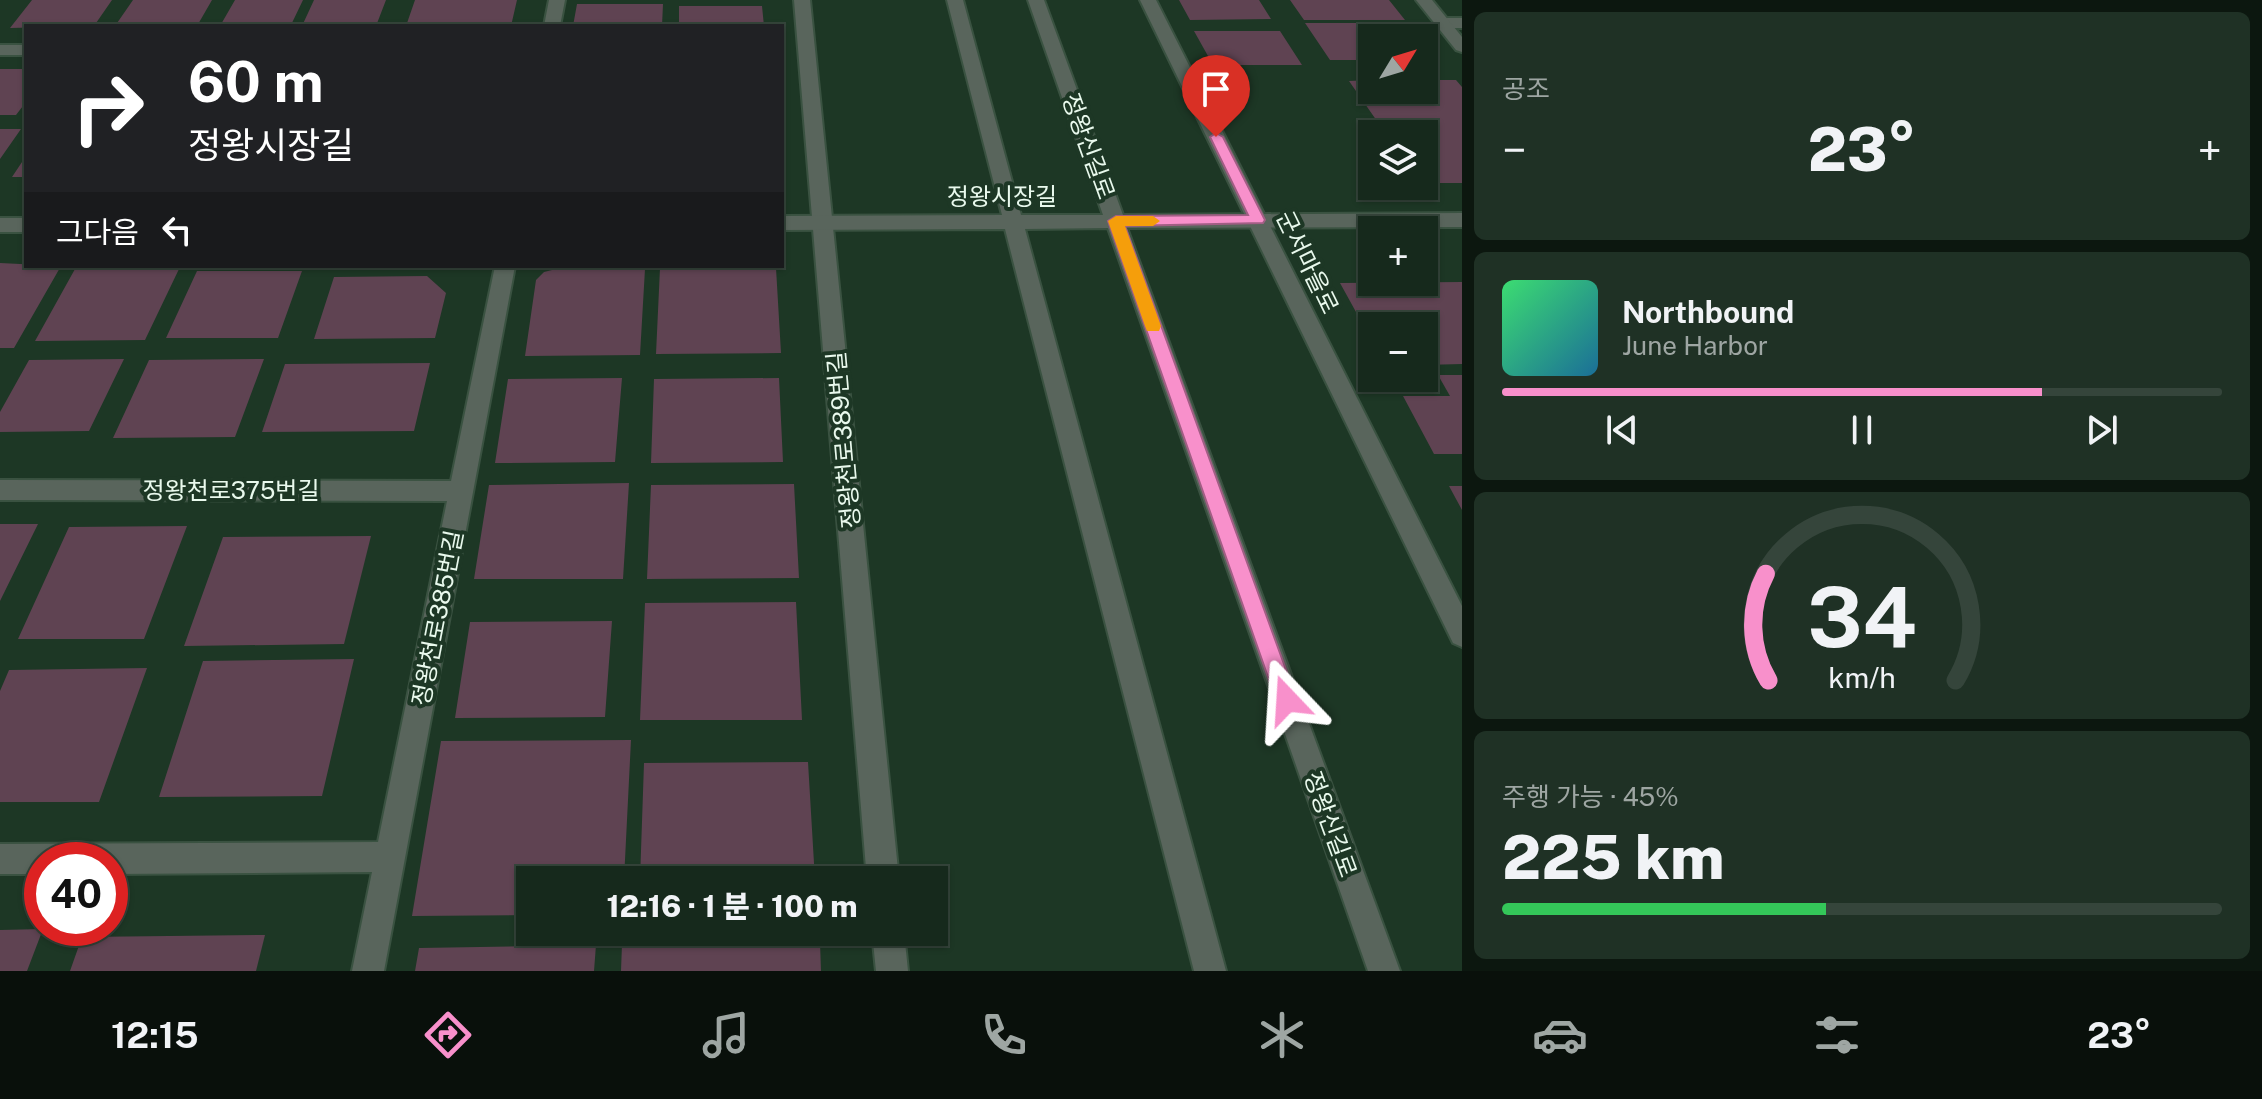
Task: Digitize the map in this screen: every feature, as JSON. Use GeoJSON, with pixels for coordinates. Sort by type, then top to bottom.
{"type":"FeatureCollection","features":[{"type":"Feature","properties":{"kind":"street"},"geometry":{"type":"LineString","coordinates":[[552,24],[557,0]]}},
{"type":"Feature","properties":{"kind":"street","name":"정왕천로389번길"},"geometry":{"type":"LineString","coordinates":[[802,0],[882,866]]}},
{"type":"Feature","properties":{"kind":"street"},"geometry":{"type":"LineString","coordinates":[[955,0],[1210,971]]}},
{"type":"Feature","properties":{"kind":"street","name":"정왕신길로"},"geometry":{"type":"LineString","coordinates":[[1036,0],[1384,971]]}},
{"type":"Feature","properties":{"kind":"street","name":"군서마을로"},"geometry":{"type":"LineString","coordinates":[[1148,0],[1462,634]]}},
{"type":"Feature","properties":{"kind":"street"},"geometry":{"type":"LineString","coordinates":[[1424,0],[1462,47]]}},
{"type":"Feature","properties":{"kind":"street"},"geometry":{"type":"LineString","coordinates":[[1443,23],[1462,23]]}},
{"type":"Feature","properties":{"kind":"street"},"geometry":{"type":"LineString","coordinates":[[0,50],[24,50]]}},
{"type":"Feature","properties":{"kind":"street","name":"정왕시장길"},"geometry":{"type":"LineString","coordinates":[[784,223],[1462,220]]}},
{"type":"Feature","properties":{"kind":"street"},"geometry":{"type":"LineString","coordinates":[[0,225],[24,225]]}},
{"type":"Feature","properties":{"kind":"street","name":"정왕천로385번길"},"geometry":{"type":"LineString","coordinates":[[368,971],[505,268]]}},
{"type":"Feature","properties":{"kind":"street","name":"정왕천로375번길"},"geometry":{"type":"LineString","coordinates":[[0,490],[461,491]]}},
{"type":"Feature","properties":{"kind":"street"},"geometry":{"type":"LineString","coordinates":[[0,859],[390,857]]}},
{"type":"Feature","properties":{"kind":"street"},"geometry":{"type":"LineString","coordinates":[[889,946],[892,971]]}},
{"type":"Feature","properties":{"kind":"building"},"geometry":{"type":"Polygon","coordinates":[[[32,0],[112,0],[95,24],[24,24],[24,28],[10,28],[32,0]]]}},
{"type":"Feature","properties":{"kind":"building"},"geometry":{"type":"Polygon","coordinates":[[[133,0],[212,0],[198,24],[116,24],[133,0]]]}},
{"type":"Feature","properties":{"kind":"building"},"geometry":{"type":"Polygon","coordinates":[[[235,0],[303,0],[291,24],[221,24],[235,0]]]}},
{"type":"Feature","properties":{"kind":"building"},"geometry":{"type":"Polygon","coordinates":[[[314,0],[386,0],[377,24],[303,24],[314,0]]]}},
{"type":"Feature","properties":{"kind":"building"},"geometry":{"type":"Polygon","coordinates":[[[415,0],[517,0],[511,24],[407,24],[415,0]]]}},
{"type":"Feature","properties":{"kind":"building"},"geometry":{"type":"Polygon","coordinates":[[[1179,0],[1259,0],[1271,19],[1190,20],[1179,0]]]}},
{"type":"Feature","properties":{"kind":"building"},"geometry":{"type":"Polygon","coordinates":[[[1290,0],[1389,0],[1405,20],[1304,20],[1290,0]]]}},
{"type":"Feature","properties":{"kind":"building"},"geometry":{"type":"Polygon","coordinates":[[[577,4],[663,4],[662,24],[573,24],[577,4]]]}},
{"type":"Feature","properties":{"kind":"building"},"geometry":{"type":"Polygon","coordinates":[[[679,6],[762,6],[764,24],[679,24],[679,6]]]}},
{"type":"Feature","properties":{"kind":"building"},"geometry":{"type":"Polygon","coordinates":[[[1305,23],[1403,24],[1358,24],[1358,60],[1330,60],[1305,23]]]}},
{"type":"Feature","properties":{"kind":"building"},"geometry":{"type":"Polygon","coordinates":[[[1194,31],[1280,31],[1302,65],[1213,65],[1194,31]]]}},
{"type":"Feature","properties":{"kind":"building"},"geometry":{"type":"Polygon","coordinates":[[[0,69],[24,69],[24,105],[16,115],[0,115],[0,69]]]}},
{"type":"Feature","properties":{"kind":"building"},"geometry":{"type":"Polygon","coordinates":[[[1438,80],[1456,80],[1462,87],[1462,183],[1438,183],[1438,120],[1376,120],[1365,104],[1438,104],[1438,80]]]}},
{"type":"Feature","properties":{"kind":"building"},"geometry":{"type":"Polygon","coordinates":[[[1349,81],[1358,81],[1358,94],[1349,81]]]}},
{"type":"Feature","properties":{"kind":"building"},"geometry":{"type":"Polygon","coordinates":[[[0,129],[21,129],[0,159],[0,129]]]}},
{"type":"Feature","properties":{"kind":"building"},"geometry":{"type":"Polygon","coordinates":[[[24,159],[24,177],[12,177],[24,159]]]}},
{"type":"Feature","properties":{"kind":"building"},"geometry":{"type":"Polygon","coordinates":[[[0,263],[24,264],[24,268],[60,268],[14,348],[0,348],[0,263]]]}},
{"type":"Feature","properties":{"kind":"building"},"geometry":{"type":"Polygon","coordinates":[[[660,268],[776,268],[781,353],[656,354],[660,268]]]}},
{"type":"Feature","properties":{"kind":"building"},"geometry":{"type":"Polygon","coordinates":[[[75,269],[179,269],[145,340],[35,341],[75,269]]]}},
{"type":"Feature","properties":{"kind":"building"},"geometry":{"type":"Polygon","coordinates":[[[556,269],[645,269],[640,355],[525,356],[536,280],[544,272],[556,269]]]}},
{"type":"Feature","properties":{"kind":"building"},"geometry":{"type":"Polygon","coordinates":[[[197,271],[302,271],[278,338],[166,338],[197,271]]]}},
{"type":"Feature","properties":{"kind":"building"},"geometry":{"type":"Polygon","coordinates":[[[427,276],[446,293],[435,338],[314,339],[334,277],[427,276]]]}},
{"type":"Feature","properties":{"kind":"building"},"geometry":{"type":"Polygon","coordinates":[[[1438,282],[1462,282],[1462,364],[1438,365],[1438,312],[1358,312],[1358,316],[1340,283],[1358,283],[1358,296],[1438,296],[1438,282]]]}},
{"type":"Feature","properties":{"kind":"building"},"geometry":{"type":"Polygon","coordinates":[[[124,359],[89,431],[0,432],[0,412],[29,360],[124,359]]]}},
{"type":"Feature","properties":{"kind":"building"},"geometry":{"type":"Polygon","coordinates":[[[264,359],[235,437],[113,438],[149,360],[264,359]]]}},
{"type":"Feature","properties":{"kind":"building"},"geometry":{"type":"Polygon","coordinates":[[[430,363],[414,431],[262,432],[285,364],[430,363]]]}},
{"type":"Feature","properties":{"kind":"building"},"geometry":{"type":"Polygon","coordinates":[[[1438,375],[1462,375],[1462,454],[1434,454],[1403,396],[1450,396],[1438,375]]]}},
{"type":"Feature","properties":{"kind":"building"},"geometry":{"type":"Polygon","coordinates":[[[622,378],[615,462],[495,463],[508,379],[622,378]]]}},
{"type":"Feature","properties":{"kind":"building"},"geometry":{"type":"Polygon","coordinates":[[[779,378],[783,462],[651,463],[654,379],[779,378]]]}},
{"type":"Feature","properties":{"kind":"building"},"geometry":{"type":"Polygon","coordinates":[[[629,483],[623,579],[474,579],[489,485],[629,483]]]}},
{"type":"Feature","properties":{"kind":"building"},"geometry":{"type":"Polygon","coordinates":[[[794,484],[799,578],[647,579],[651,485],[794,484]]]}},
{"type":"Feature","properties":{"kind":"building"},"geometry":{"type":"Polygon","coordinates":[[[1449,486],[1462,486],[1462,510],[1449,486]]]}},
{"type":"Feature","properties":{"kind":"building"},"geometry":{"type":"Polygon","coordinates":[[[0,524],[38,524],[0,601],[0,524]]]}},
{"type":"Feature","properties":{"kind":"building"},"geometry":{"type":"Polygon","coordinates":[[[187,526],[144,639],[18,639],[69,527],[187,526]]]}},
{"type":"Feature","properties":{"kind":"building"},"geometry":{"type":"Polygon","coordinates":[[[371,536],[344,644],[184,646],[223,537],[371,536]]]}},
{"type":"Feature","properties":{"kind":"building"},"geometry":{"type":"Polygon","coordinates":[[[796,602],[802,720],[640,720],[645,603],[796,602]]]}},
{"type":"Feature","properties":{"kind":"building"},"geometry":{"type":"Polygon","coordinates":[[[612,621],[605,717],[455,718],[470,622],[612,621]]]}},
{"type":"Feature","properties":{"kind":"building"},"geometry":{"type":"Polygon","coordinates":[[[354,659],[322,796],[159,797],[203,661],[354,659]]]}},
{"type":"Feature","properties":{"kind":"building"},"geometry":{"type":"Polygon","coordinates":[[[147,668],[99,802],[0,802],[0,691],[9,670],[147,668]]]}},
{"type":"Feature","properties":{"kind":"building"},"geometry":{"type":"Polygon","coordinates":[[[631,740],[625,866],[516,866],[516,915],[412,916],[441,741],[631,740]]]}},
{"type":"Feature","properties":{"kind":"building"},"geometry":{"type":"Polygon","coordinates":[[[808,762],[814,866],[640,866],[644,763],[808,762]]]}},
{"type":"Feature","properties":{"kind":"building"},"geometry":{"type":"Polygon","coordinates":[[[24,929],[24,946],[37,946],[27,971],[0,971],[0,930],[24,929]]]}},
{"type":"Feature","properties":{"kind":"building"},"geometry":{"type":"Polygon","coordinates":[[[265,935],[256,971],[70,971],[79,946],[128,946],[128,936],[265,935]]]}},
{"type":"Feature","properties":{"kind":"building"},"geometry":{"type":"Polygon","coordinates":[[[596,946],[594,971],[415,971],[419,948],[596,946]]]}},
{"type":"Feature","properties":{"kind":"building"},"geometry":{"type":"Polygon","coordinates":[[[622,946],[820,946],[821,971],[621,971],[622,946]]]}},
{"type":"Feature","properties":{"kind":"slow traffic"},"geometry":{"type":"LineString","coordinates":[[1153,221],[1116,221],[1153,326]]}},
{"type":"Feature","properties":{"kind":"route"},"geometry":{"type":"LineString","coordinates":[[1216,137],[1258,220],[1116,221],[1287,700]]}}]}
